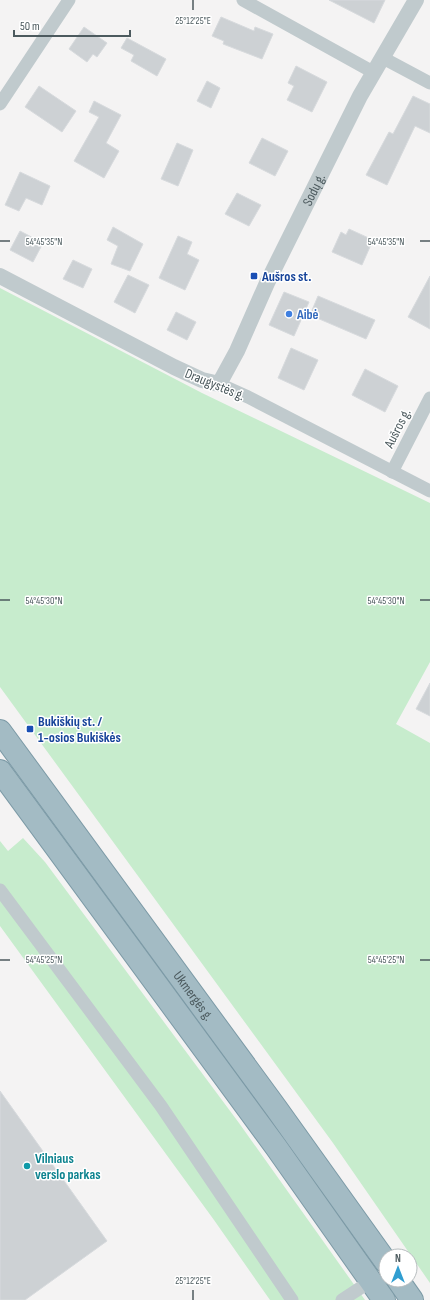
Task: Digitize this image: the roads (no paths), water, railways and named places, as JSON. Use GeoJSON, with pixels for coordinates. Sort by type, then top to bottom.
{"type":"FeatureCollection","features":[{"type":"Feature","properties":{"kind":"highway","name":"Ukmergės g."},"geometry":{"type":"LineString","coordinates":[[0,731],[276,1108],[378,1251]]}},
{"type":"Feature","properties":{"kind":"highway","name":"Ukmergės g."},"geometry":{"type":"LineString","coordinates":[[0,771],[276,1147],[384,1300]]}},
{"type":"Feature","properties":{"kind":"highway"},"geometry":{"type":"LineString","coordinates":[[404,1288],[412,1300]]}},
{"type":"Feature","properties":{"kind":"street"},"geometry":{"type":"LineString","coordinates":[[0,104],[69,0]]}},
{"type":"Feature","properties":{"kind":"street"},"geometry":{"type":"LineString","coordinates":[[243,0],[373,72]]}},
{"type":"Feature","properties":{"kind":"street","name":"Sodų g."},"geometry":{"type":"LineString","coordinates":[[219,384],[237,351],[267,283],[373,72],[383,58],[416,0]]}},
{"type":"Feature","properties":{"kind":"street"},"geometry":{"type":"LineString","coordinates":[[383,58],[430,83]]}},
{"type":"Feature","properties":{"kind":"street","name":"Draugystės g."},"geometry":{"type":"LineString","coordinates":[[0,276],[174,367],[202,380],[219,384],[248,397],[430,491]]}},
{"type":"Feature","properties":{"kind":"street","name":"Aušros g."},"geometry":{"type":"LineString","coordinates":[[392,472],[430,398]]}},
{"type":"Feature","properties":{"kind":"street"},"geometry":{"type":"LineString","coordinates":[[0,890],[162,1106],[292,1300]]}},
{"type":"Feature","properties":{"kind":"street"},"geometry":{"type":"LineString","coordinates":[[342,1300],[371,1281]]}},
{"type":"Feature","properties":{"kind":"place","name":"Aušros st."},"geometry":{"type":"Point","coordinates":[254,276]}},
{"type":"Feature","properties":{"kind":"place","name":"Aibė"},"geometry":{"type":"Point","coordinates":[289,314]}},
{"type":"Feature","properties":{"kind":"place","name":"Bukiškių st. / 1-osios Bukiškės"},"geometry":{"type":"Point","coordinates":[30,729]}},
{"type":"Feature","properties":{"kind":"place","name":"Vilniaus verslo parkas"},"geometry":{"type":"Point","coordinates":[27,1166]}}]}
